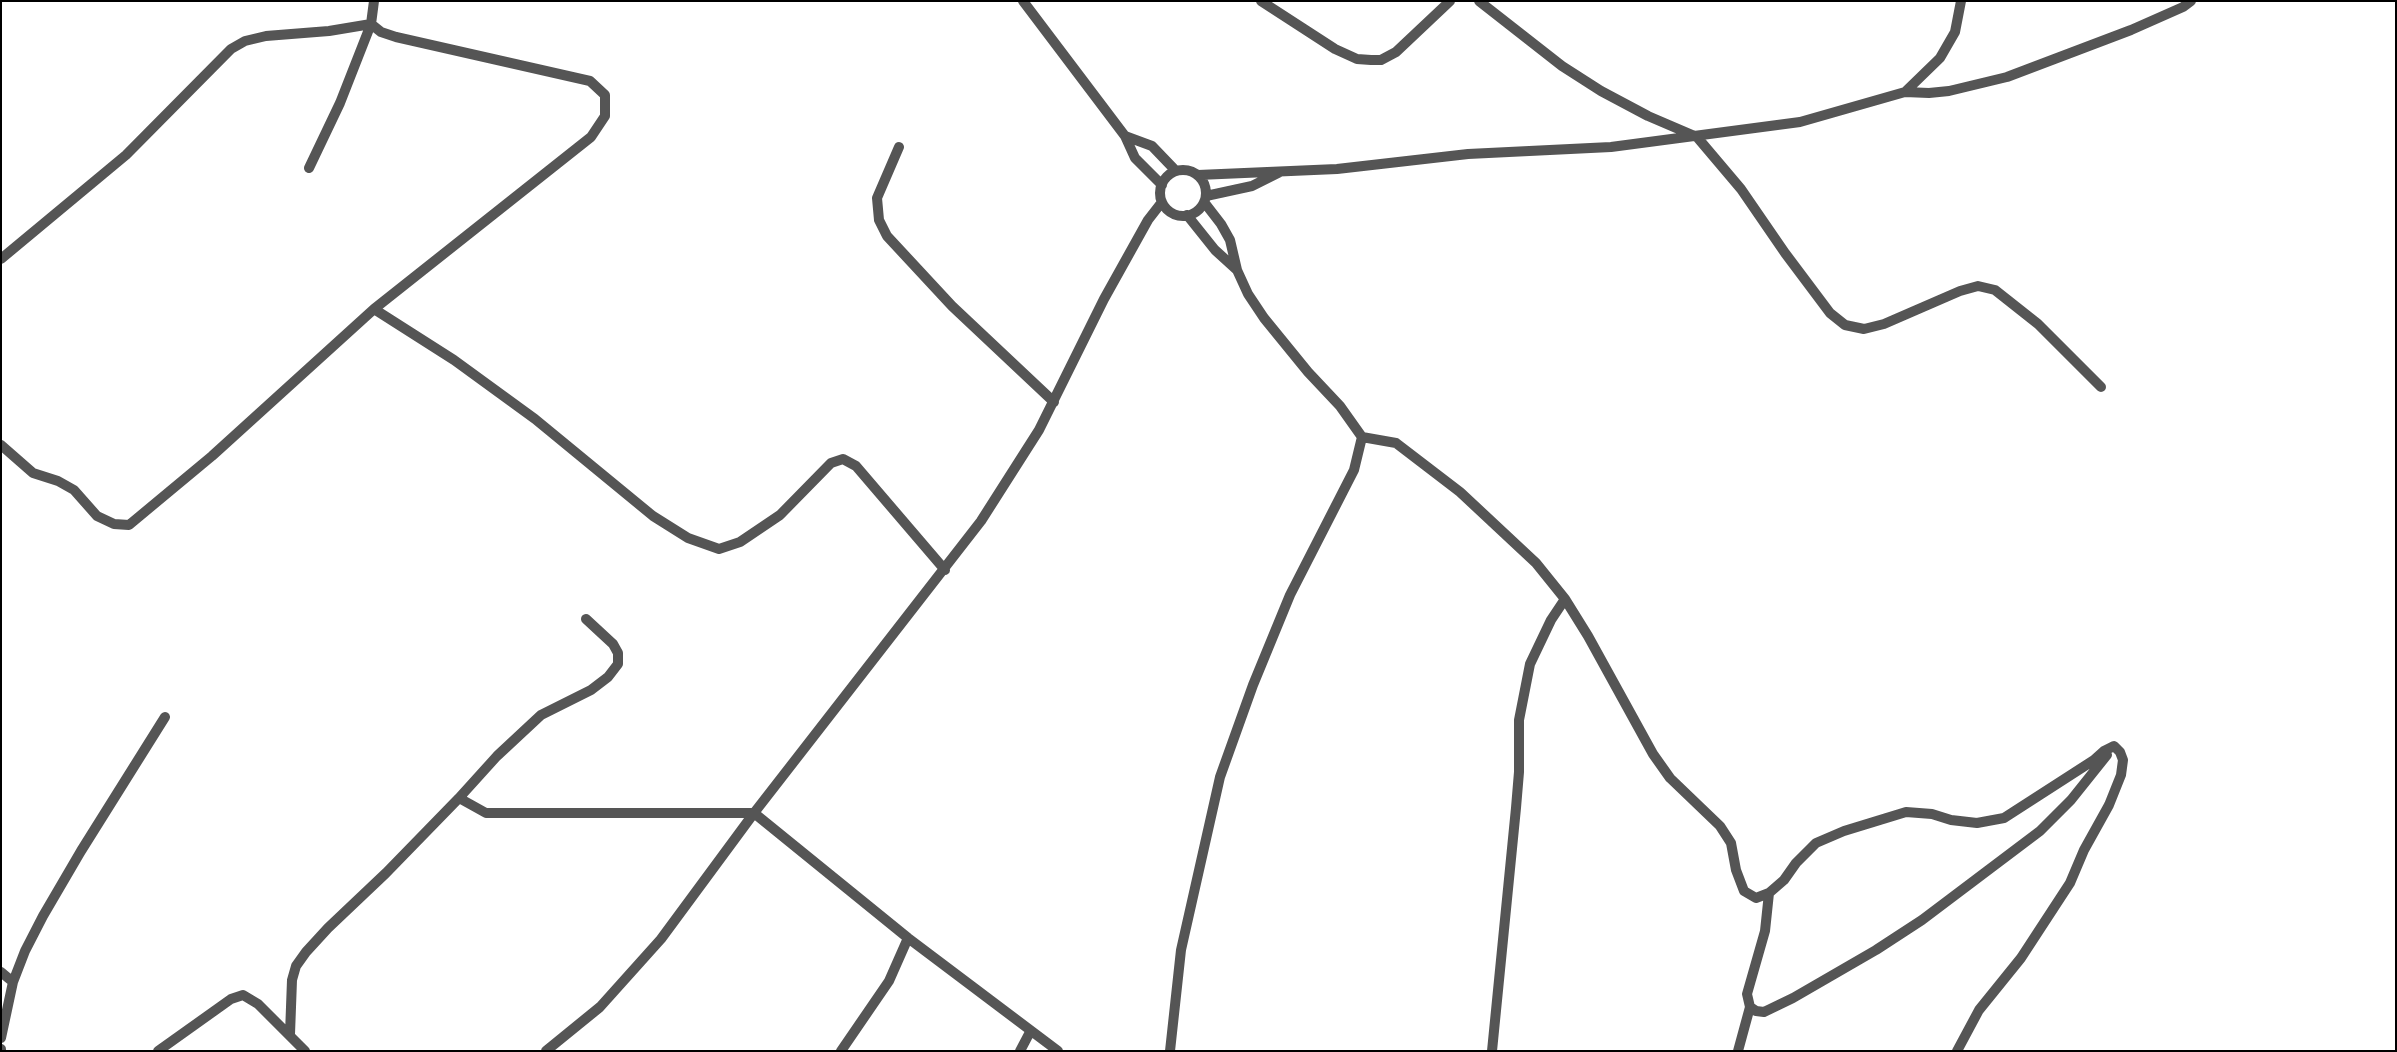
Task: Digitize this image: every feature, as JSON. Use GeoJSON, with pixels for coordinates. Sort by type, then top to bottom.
{"type":"FeatureCollection","features":[{"type":"Feature","properties":{"kind":"street"},"geometry":{"type":"LineString","coordinates":[[309,168],[340,103],[371,24],[374,1]]}},
{"type":"Feature","properties":{"kind":"street"},"geometry":{"type":"LineString","coordinates":[[1023,1],[1125,136],[1134,158],[1162,185]]}},
{"type":"Feature","properties":{"kind":"street"},"geometry":{"type":"LineString","coordinates":[[1261,1],[1335,49],[1357,59],[1372,60],[1381,60],[1396,52],[1450,1]]}},
{"type":"Feature","properties":{"kind":"street"},"geometry":{"type":"LineString","coordinates":[[1479,1],[1562,66],[1601,92],[1648,116],[1697,137],[1741,188],[1785,254],[1830,313],[1845,325],[1864,329],[1884,324],[1960,291],[1978,286],[1995,290],[2038,324],[2101,387]]}},
{"type":"Feature","properties":{"kind":"street"},"geometry":{"type":"LineString","coordinates":[[1905,92],[1940,58],[1955,32],[1961,1]]}},
{"type":"Feature","properties":{"kind":"street"},"geometry":{"type":"LineString","coordinates":[[546,1051],[600,1007],[661,939],[754,813],[945,570],[1008,480],[1039,430],[1104,299],[1148,220],[1162,202],[1162,185],[1167,176],[1184,169],[1198,175],[1281,172],[1337,168],[1468,154],[1611,147],[1697,137],[1800,122],[1905,92],[1929,93],[1949,91],[2007,77],[2131,30],[2183,7],[2191,1]]}},
{"type":"Feature","properties":{"kind":"street"},"geometry":{"type":"LineString","coordinates":[[1,259],[126,155],[231,49],[245,41],[266,36],[329,31],[371,24],[382,32],[396,36],[590,81],[605,95],[605,116],[591,137],[374,309],[212,456],[129,525],[114,524],[97,516],[74,490],[58,481],[33,473],[1,445]]}},
{"type":"Feature","properties":{"kind":"street"},"geometry":{"type":"LineString","coordinates":[[1125,136],[1152,146],[1176,171]]}},
{"type":"Feature","properties":{"kind":"street"},"geometry":{"type":"LineString","coordinates":[[899,147],[877,198],[879,220],[887,236],[952,306],[1054,402]]}},
{"type":"Feature","properties":{"kind":"street"},"geometry":{"type":"LineString","coordinates":[[1205,199],[1252,186],[1281,172]]}},
{"type":"Feature","properties":{"kind":"street"},"geometry":{"type":"LineString","coordinates":[[1162,202],[1172,213],[1187,215],[1200,208],[1205,199],[1205,184],[1198,175]]}},
{"type":"Feature","properties":{"kind":"street"},"geometry":{"type":"LineString","coordinates":[[1205,199],[1230,240],[1237,270],[1248,294],[1264,318],[1308,372],[1340,406],[1362,437],[1396,443],[1460,492],[1536,563],[1565,600],[1588,636],[1653,754],[1670,778],[1720,826],[1731,843],[1736,870],[1744,891],[1756,898],[1770,893],[1784,880],[1796,862],[1816,843],[1844,831],[1906,812],[1932,814],[1951,820],[1977,823],[2004,818],[2114,746]]}},
{"type":"Feature","properties":{"kind":"street"},"geometry":{"type":"LineString","coordinates":[[1187,215],[1215,250],[1237,270]]}},
{"type":"Feature","properties":{"kind":"street"},"geometry":{"type":"LineString","coordinates":[[374,309],[472,373],[535,420],[654,516],[688,538],[719,549],[740,542],[780,516],[831,463],[843,459],[856,466],[945,570]]}},
{"type":"Feature","properties":{"kind":"street"},"geometry":{"type":"LineString","coordinates":[[1170,1051],[1181,950],[1220,777],[1253,685],[1290,595],[1354,470],[1362,437]]}},
{"type":"Feature","properties":{"kind":"street"},"geometry":{"type":"LineString","coordinates":[[1492,1051],[1519,772],[1519,720],[1530,664],[1551,620],[1565,600]]}},
{"type":"Feature","properties":{"kind":"street"},"geometry":{"type":"LineString","coordinates":[[290,1034],[292,980],[296,966],[306,952],[328,928],[386,873],[459,798],[496,756],[541,715],[591,690],[608,677],[618,664],[618,653],[613,644],[586,619]]}},
{"type":"Feature","properties":{"kind":"street"},"geometry":{"type":"LineString","coordinates":[[1,1038],[13,982],[24,951],[81,851],[165,717]]}},
{"type":"Feature","properties":{"kind":"street"},"geometry":{"type":"LineString","coordinates":[[1750,1007],[1756,1011],[1764,1012],[1793,998],[1876,950],[1922,920],[2040,831],[2072,800],[2114,746]]}},
{"type":"Feature","properties":{"kind":"street"},"geometry":{"type":"LineString","coordinates":[[1957,1051],[1979,1010],[2021,958],[2070,883],[2084,850],[2109,805],[2121,775],[2123,760],[2120,752],[2114,746]]}},
{"type":"Feature","properties":{"kind":"street"},"geometry":{"type":"LineString","coordinates":[[459,798],[486,813],[754,813],[908,938],[1030,1032],[1058,1051]]}},
{"type":"Feature","properties":{"kind":"street"},"geometry":{"type":"LineString","coordinates":[[1738,1051],[1750,1007],[1747,994],[1765,931],[1770,893]]}},
{"type":"Feature","properties":{"kind":"street"},"geometry":{"type":"LineString","coordinates":[[841,1051],[889,981],[908,938]]}},
{"type":"Feature","properties":{"kind":"street"},"geometry":{"type":"LineString","coordinates":[[1,972],[13,982]]}},
{"type":"Feature","properties":{"kind":"street"},"geometry":{"type":"LineString","coordinates":[[158,1051],[238,996],[243,995],[258,1004],[290,1034],[305,1051]]}},
{"type":"Feature","properties":{"kind":"street"},"geometry":{"type":"LineString","coordinates":[[1020,1051],[1030,1032]]}}]}
